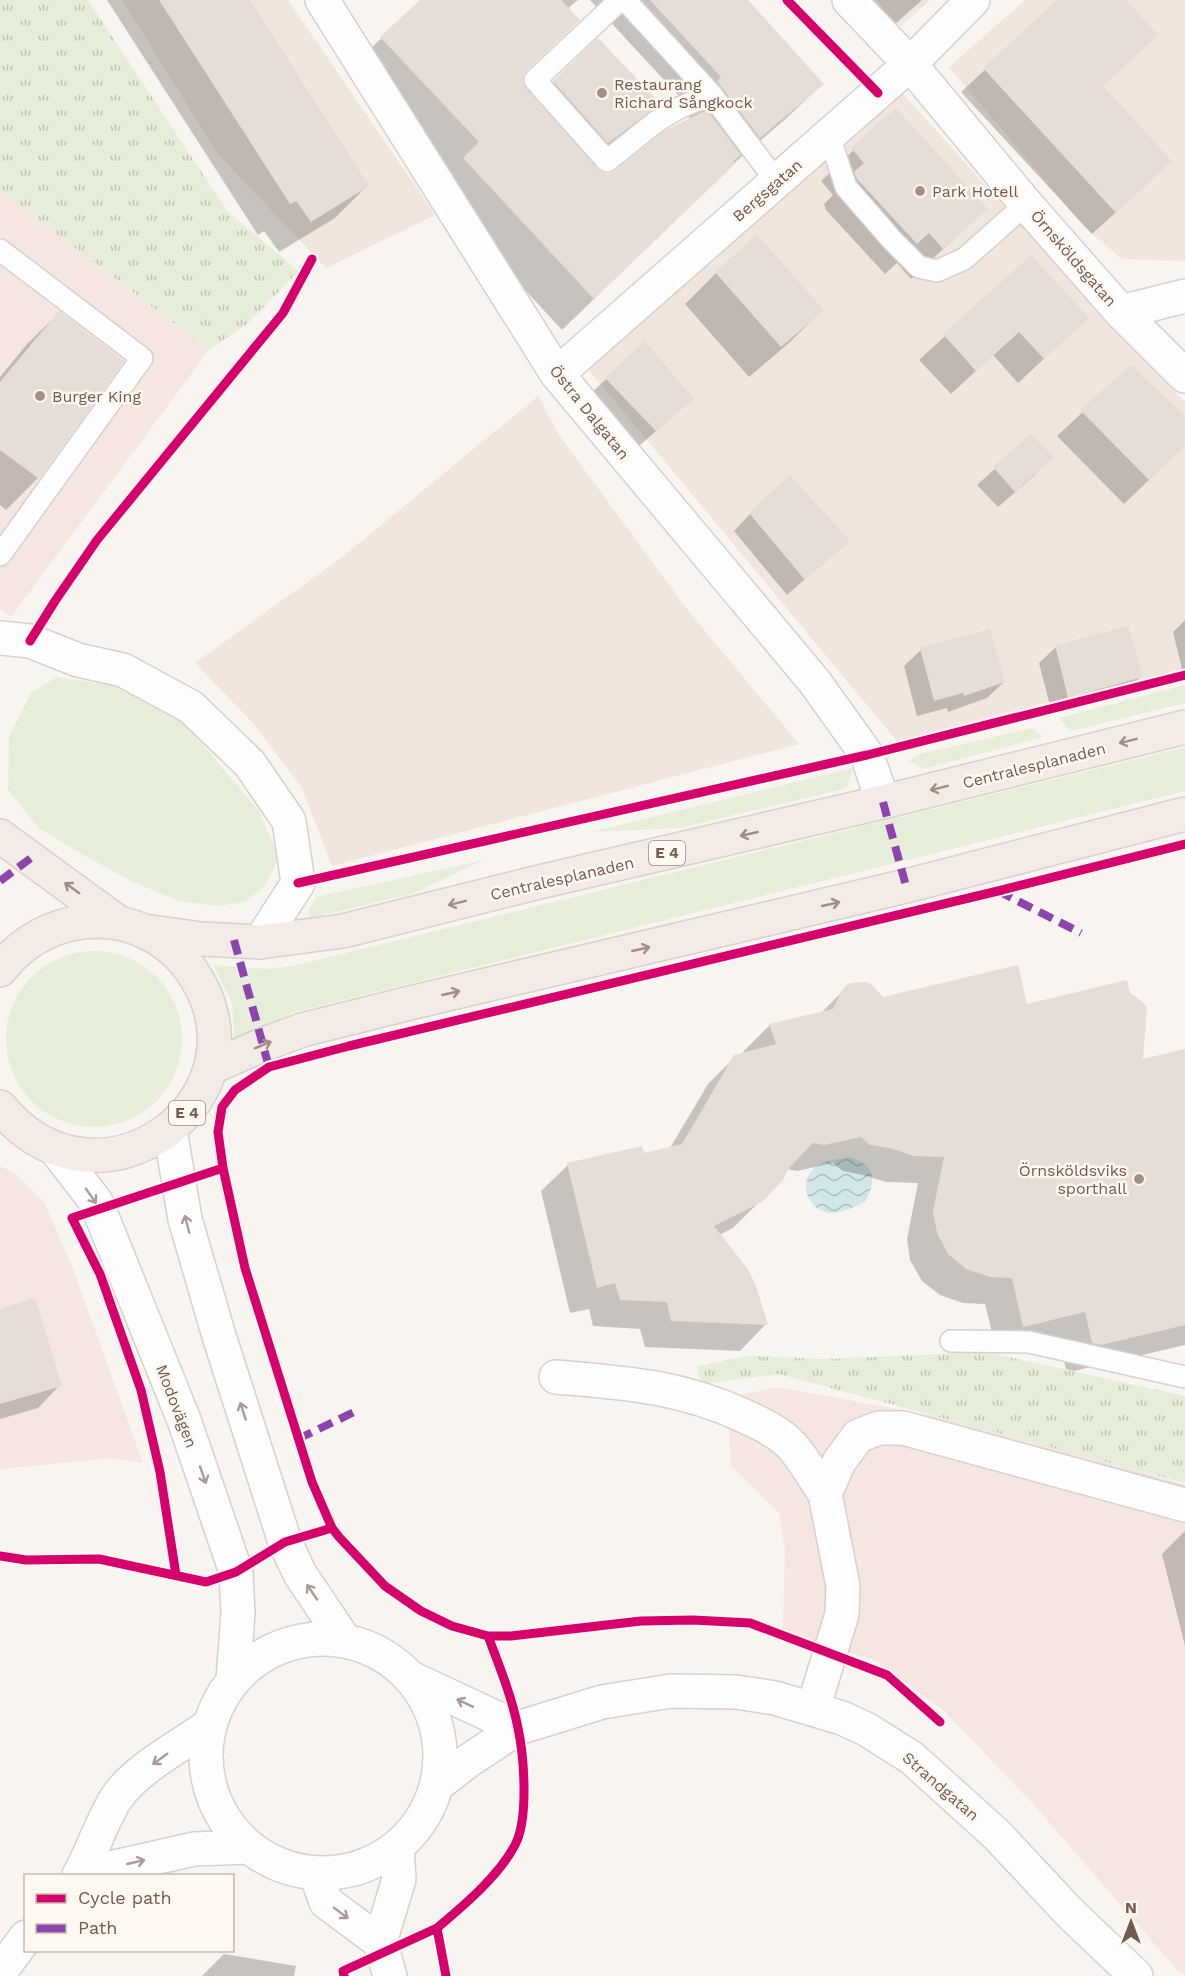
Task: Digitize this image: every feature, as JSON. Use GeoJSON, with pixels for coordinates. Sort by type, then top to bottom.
{"type":"FeatureCollection","features":[{"type":"Feature","properties":{"kind":"highway","name":"Centralesplanaden"},"geometry":{"type":"LineString","coordinates":[[131,927],[202,939],[260,942],[343,931],[1185,727]]}},
{"type":"Feature","properties":{"kind":"highway"},"geometry":{"type":"LineString","coordinates":[[210,1068],[302,1030],[906,886],[1185,814]]}},
{"type":"Feature","properties":{"kind":"highway","name":"E 4"},"geometry":{"type":"LineString","coordinates":[[0,836],[131,927],[175,951],[187,964],[206,996],[213,1031],[210,1068],[201,1091],[187,1112],[170,1130],[144,1146],[115,1155],[86,1156],[56,1150],[24,1132],[4,1116]]}},
{"type":"Feature","properties":{"kind":"highway","name":"E 4"},"geometry":{"type":"LineString","coordinates":[[0,970],[22,946],[39,934],[58,926],[98,920],[131,927]]}},
{"type":"Feature","properties":{"kind":"street","name":"Östra Dalgatan"},"geometry":{"type":"LineString","coordinates":[[322,0],[557,374],[814,681],[867,755],[883,802]]}},
{"type":"Feature","properties":{"kind":"street","name":"Örnsköldsgatan"},"geometry":{"type":"LineString","coordinates":[[849,0],[910,64],[1026,204],[1121,312],[1185,376]]}},
{"type":"Feature","properties":{"kind":"street","name":"Bergsgatan"},"geometry":{"type":"LineString","coordinates":[[557,374],[910,64],[973,0]]}},
{"type":"Feature","properties":{"kind":"street"},"geometry":{"type":"LineString","coordinates":[[1121,312],[1185,296]]}},
{"type":"Feature","properties":{"kind":"street"},"geometry":{"type":"LineString","coordinates":[[0,638],[30,641],[78,660],[123,670],[191,707],[250,764],[289,821],[298,884],[260,942]]}},
{"type":"Feature","properties":{"kind":"street"},"geometry":{"type":"LineString","coordinates":[[170,1130],[185,1219],[219,1336],[285,1542],[300,1574],[345,1641]]}},
{"type":"Feature","properties":{"kind":"street","name":"Modovägen"},"geometry":{"type":"LineString","coordinates":[[56,1150],[96,1202],[184,1420],[236,1572],[238,1613],[233,1680]]}},
{"type":"Feature","properties":{"kind":"street"},"geometry":{"type":"LineString","coordinates":[[556,1377],[627,1383],[677,1391],[720,1404],[760,1423],[790,1444],[825,1494],[843,1586],[842,1614],[813,1709]]}},
{"type":"Feature","properties":{"kind":"street"},"geometry":{"type":"LineString","coordinates":[[825,1494],[838,1462],[858,1436],[879,1428],[903,1428],[1185,1505]]}},
{"type":"Feature","properties":{"kind":"street"},"geometry":{"type":"LineString","coordinates":[[314,1639],[345,1641],[377,1652],[392,1661],[411,1678],[432,1710],[441,1747],[437,1785],[422,1820],[397,1848],[372,1863],[345,1872],[316,1874],[280,1866],[249,1847],[226,1823],[211,1793],[205,1760],[209,1726],[219,1702],[233,1680],[256,1660],[284,1646],[314,1639]]}},
{"type":"Feature","properties":{"kind":"street"},"geometry":{"type":"LineString","coordinates":[[411,1678],[518,1728]]}},
{"type":"Feature","properties":{"kind":"street","name":"Strandgatan"},"geometry":{"type":"LineString","coordinates":[[437,1785],[518,1728],[602,1702],[671,1691],[736,1692],[775,1698],[813,1709],[866,1730],[912,1758],[997,1835],[1069,1912],[1136,1976]]}},
{"type":"Feature","properties":{"kind":"street"},"geometry":{"type":"LineString","coordinates":[[79,1874],[116,1799],[137,1777],[165,1755],[209,1726]]}},
{"type":"Feature","properties":{"kind":"street"},"geometry":{"type":"LineString","coordinates":[[83,1874],[194,1848],[249,1847]]}},
{"type":"Feature","properties":{"kind":"street"},"geometry":{"type":"LineString","coordinates":[[390,1976],[380,1942],[399,1879],[397,1848]]}},
{"type":"Feature","properties":{"kind":"street"},"geometry":{"type":"LineString","coordinates":[[316,1874],[326,1902],[380,1942]]}},
{"type":"Feature","properties":{"kind":"street"},"geometry":{"type":"LineString","coordinates":[[0,1972],[24,1940]]}},
{"type":"Feature","properties":{"kind":"lane"},"geometry":{"type":"LineString","coordinates":[[620,0],[535,80],[607,161],[657,121],[711,94]]}},
{"type":"Feature","properties":{"kind":"lane"},"geometry":{"type":"LineString","coordinates":[[625,0],[711,94],[777,182]]}},
{"type":"Feature","properties":{"kind":"lane"},"geometry":{"type":"LineString","coordinates":[[829,136],[846,187],[892,240],[920,267],[937,270],[964,260],[1026,204]]}},
{"type":"Feature","properties":{"kind":"lane"},"geometry":{"type":"LineString","coordinates":[[0,555],[142,358],[3,259]]}},
{"type":"Feature","properties":{"kind":"lane"},"geometry":{"type":"LineString","coordinates":[[951,1341],[1029,1342],[1185,1377]]}},
{"type":"Feature","properties":{"kind":"shaded area"},"geometry":{"type":"Polygon","coordinates":[[[122,0],[288,0],[435,215],[326,268],[217,153],[122,0]]]}},
{"type":"Feature","properties":{"kind":"shaded area"},"geometry":{"type":"Polygon","coordinates":[[[876,0],[930,0],[900,27],[876,0]]]}},
{"type":"Feature","properties":{"kind":"shaded area"},"geometry":{"type":"Polygon","coordinates":[[[1025,0],[1185,0],[1185,261],[1122,259],[1085,228],[949,67],[1025,0]]]}},
{"type":"Feature","properties":{"kind":"shaded area"},"geometry":{"type":"Polygon","coordinates":[[[898,88],[1124,340],[1185,402],[1185,674],[901,746],[588,369],[898,88]]]}},
{"type":"Feature","properties":{"kind":"shaded area"},"geometry":{"type":"Polygon","coordinates":[[[0,191],[209,350],[11,617],[0,608],[0,191]]]}},
{"type":"Feature","properties":{"kind":"shaded area"},"geometry":{"type":"Polygon","coordinates":[[[538,396],[559,435],[689,612],[799,744],[332,866],[302,788],[253,723],[195,663],[341,558],[538,396]]]}},
{"type":"Feature","properties":{"kind":"shaded area"},"geometry":{"type":"Polygon","coordinates":[[[0,1166],[16,1174],[44,1202],[72,1266],[143,1463],[112,1458],[0,1469],[0,1166]]]}},
{"type":"Feature","properties":{"kind":"shaded area"},"geometry":{"type":"Polygon","coordinates":[[[778,1387],[998,1428],[1185,1485],[1185,1975],[1177,1970],[1035,1806],[945,1712],[876,1661],[783,1630],[785,1549],[779,1513],[731,1466],[727,1398],[778,1387]]]}},
{"type":"Feature","properties":{"kind":"green space"},"geometry":{"type":"Polygon","coordinates":[[[0,0],[88,0],[228,212],[299,271],[248,323],[209,350],[0,191],[0,0]]]}},
{"type":"Feature","properties":{"kind":"green space"},"geometry":{"type":"Polygon","coordinates":[[[57,677],[129,688],[182,720],[258,810],[279,857],[265,886],[245,902],[218,906],[179,901],[131,881],[39,828],[8,790],[9,736],[31,693],[57,677]]]}},
{"type":"Feature","properties":{"kind":"green space"},"geometry":{"type":"Polygon","coordinates":[[[1185,685],[1185,703],[1071,731],[1059,718],[1185,685]]]}},
{"type":"Feature","properties":{"kind":"green space"},"geometry":{"type":"Polygon","coordinates":[[[1033,728],[1043,737],[923,769],[909,761],[920,754],[1033,728]]]}},
{"type":"Feature","properties":{"kind":"green space"},"geometry":{"type":"Polygon","coordinates":[[[1185,747],[1185,791],[295,1012],[235,1042],[232,1003],[214,965],[266,969],[293,966],[1185,747]]]}},
{"type":"Feature","properties":{"kind":"green space"},"geometry":{"type":"Polygon","coordinates":[[[853,768],[847,788],[679,828],[591,832],[853,768]]]}},
{"type":"Feature","properties":{"kind":"green space"},"geometry":{"type":"Polygon","coordinates":[[[484,860],[412,894],[310,918],[309,910],[316,897],[484,860]]]}},
{"type":"Feature","properties":{"kind":"green space"},"geometry":{"type":"Polygon","coordinates":[[[94,951],[128,958],[143,966],[156,977],[167,990],[175,1005],[182,1039],[175,1073],[167,1088],[156,1101],[143,1112],[128,1120],[94,1127],[60,1120],[45,1112],[32,1101],[21,1088],[13,1073],[6,1039],[13,1005],[21,990],[32,977],[45,966],[60,958],[94,951]]]}},
{"type":"Feature","properties":{"kind":"green space"},"geometry":{"type":"Polygon","coordinates":[[[986,1352],[1185,1396],[1185,1483],[779,1374],[700,1384],[697,1366],[749,1356],[825,1359],[986,1352]]]}},
{"type":"Feature","properties":{"kind":"water"},"geometry":{"type":"Polygon","coordinates":[[[849,1157],[865,1164],[872,1174],[869,1194],[865,1202],[845,1211],[824,1212],[811,1202],[807,1195],[807,1179],[817,1166],[824,1162],[849,1157]]]}},
{"type":"Feature","properties":{"kind":"building"},"geometry":{"type":"Polygon","coordinates":[[[159,0],[250,0],[369,186],[311,222],[296,201],[290,204],[159,0]]]}},
{"type":"Feature","properties":{"kind":"building"},"geometry":{"type":"Polygon","coordinates":[[[420,0],[561,0],[580,20],[526,71],[523,83],[602,173],[609,174],[614,171],[664,131],[707,110],[741,155],[733,161],[735,164],[594,299],[463,158],[479,142],[380,37],[420,0]]]}},
{"type":"Feature","properties":{"kind":"building"},"geometry":{"type":"Polygon","coordinates":[[[650,0],[748,0],[824,84],[760,138],[717,81],[721,77],[650,0]]]}},
{"type":"Feature","properties":{"kind":"building"},"geometry":{"type":"Polygon","coordinates":[[[1057,0],[1126,0],[1158,35],[1103,86],[1172,161],[1116,213],[983,68],[1057,0]]]}},
{"type":"Feature","properties":{"kind":"building"},"geometry":{"type":"Polygon","coordinates":[[[598,38],[661,104],[608,143],[553,81],[598,38]]]}},
{"type":"Feature","properties":{"kind":"building","name":"Park Hotell"},"geometry":{"type":"Polygon","coordinates":[[[896,108],[988,209],[943,249],[929,233],[917,244],[857,179],[854,172],[864,163],[851,148],[896,108]]]}},
{"type":"Feature","properties":{"kind":"building"},"geometry":{"type":"Polygon","coordinates":[[[757,235],[824,310],[781,347],[715,272],[757,235]]]}},
{"type":"Feature","properties":{"kind":"building"},"geometry":{"type":"Polygon","coordinates":[[[1031,255],[1089,318],[1044,359],[1019,332],[976,371],[943,334],[1031,255]]]}},
{"type":"Feature","properties":{"kind":"building"},"geometry":{"type":"Polygon","coordinates":[[[59,311],[124,361],[39,479],[0,450],[0,382],[59,311]]]}},
{"type":"Feature","properties":{"kind":"building"},"geometry":{"type":"Polygon","coordinates":[[[645,341],[694,399],[656,431],[605,378],[645,341]]]}},
{"type":"Feature","properties":{"kind":"building"},"geometry":{"type":"Polygon","coordinates":[[[1131,365],[1185,416],[1185,446],[1149,480],[1080,410],[1131,365]]]}},
{"type":"Feature","properties":{"kind":"building"},"geometry":{"type":"Polygon","coordinates":[[[1031,434],[1054,457],[1015,492],[993,467],[1031,434]]]}},
{"type":"Feature","properties":{"kind":"building"},"geometry":{"type":"Polygon","coordinates":[[[790,475],[850,541],[805,580],[749,513],[790,475]]]}},
{"type":"Feature","properties":{"kind":"building"},"geometry":{"type":"Polygon","coordinates":[[[1128,626],[1143,677],[1068,698],[1055,645],[1128,626]]]}},
{"type":"Feature","properties":{"kind":"building"},"geometry":{"type":"Polygon","coordinates":[[[990,629],[1005,682],[964,696],[963,693],[934,701],[920,648],[990,629]]]}},
{"type":"Feature","properties":{"kind":"building"},"geometry":{"type":"Polygon","coordinates":[[[1018,965],[1027,1004],[1127,980],[1130,993],[1147,1008],[1143,1059],[1185,1049],[1185,1325],[1101,1345],[1092,1343],[1085,1312],[1023,1327],[1012,1278],[990,1277],[966,1269],[948,1254],[937,1233],[933,1211],[944,1157],[914,1156],[890,1148],[870,1145],[861,1137],[824,1145],[813,1143],[762,1202],[714,1226],[748,1269],[756,1286],[768,1325],[671,1321],[667,1302],[620,1300],[615,1283],[597,1288],[567,1163],[642,1146],[644,1153],[682,1144],[734,1055],[776,1044],[769,1024],[833,1009],[842,990],[850,983],[866,982],[883,997],[1018,965]]]}},
{"type":"Feature","properties":{"kind":"building"},"geometry":{"type":"Polygon","coordinates":[[[35,1298],[62,1386],[0,1404],[0,1309],[35,1298]]]}},
{"type":"Feature","properties":{"kind":"marked path"},"geometry":{"type":"LineString","coordinates":[[883,802],[906,886]]}},
{"type":"Feature","properties":{"kind":"marked path"},"geometry":{"type":"LineString","coordinates":[[0,881],[31,858]]}},
{"type":"Feature","properties":{"kind":"marked path"},"geometry":{"type":"LineString","coordinates":[[998,891],[1081,933]]}},
{"type":"Feature","properties":{"kind":"marked path"},"geometry":{"type":"LineString","coordinates":[[234,940],[269,1067]]}},
{"type":"Feature","properties":{"kind":"marked path"},"geometry":{"type":"LineString","coordinates":[[298,1439],[354,1412]]}},
{"type":"Feature","properties":{"kind":"cycle path"},"geometry":{"type":"LineString","coordinates":[[787,0],[878,93]]}},
{"type":"Feature","properties":{"kind":"cycle path"},"geometry":{"type":"LineString","coordinates":[[30,641],[97,540],[283,313],[312,259]]}},
{"type":"Feature","properties":{"kind":"cycle path"},"geometry":{"type":"LineString","coordinates":[[298,883],[867,755],[1185,675]]}},
{"type":"Feature","properties":{"kind":"cycle path"},"geometry":{"type":"LineString","coordinates":[[940,1722],[887,1675],[750,1623],[693,1620],[641,1621],[511,1636],[488,1636],[452,1626],[421,1611],[385,1586],[332,1528],[312,1482],[245,1268],[223,1168],[218,1132],[222,1107],[235,1090],[269,1067],[1185,844]]}},
{"type":"Feature","properties":{"kind":"cycle path"},"geometry":{"type":"LineString","coordinates":[[176,1575],[160,1472],[141,1390],[100,1274],[72,1218],[223,1168]]}},
{"type":"Feature","properties":{"kind":"cycle path"},"geometry":{"type":"LineString","coordinates":[[0,1556],[26,1560],[99,1559],[206,1582],[236,1572],[285,1542],[332,1528]]}},
{"type":"Feature","properties":{"kind":"cycle path"},"geometry":{"type":"LineString","coordinates":[[446,1976],[437,1928],[480,1890],[508,1857],[519,1834],[524,1804],[522,1754],[518,1728],[509,1693],[488,1636]]}},
{"type":"Feature","properties":{"kind":"cycle path"},"geometry":{"type":"LineString","coordinates":[[344,1976],[343,1971],[437,1928]]}},
{"type":"Feature","properties":{"kind":"place","name":"Restaurang Richard Sångkock"},"geometry":{"type":"Point","coordinates":[602,93]}},
{"type":"Feature","properties":{"kind":"place","name":"Park Hotell"},"geometry":{"type":"Point","coordinates":[920,191]}},
{"type":"Feature","properties":{"kind":"place","name":"Burger King"},"geometry":{"type":"Point","coordinates":[40,396]}},
{"type":"Feature","properties":{"kind":"place","name":"Örnsköldsviks sporthall"},"geometry":{"type":"Point","coordinates":[1139,1179]}}]}
